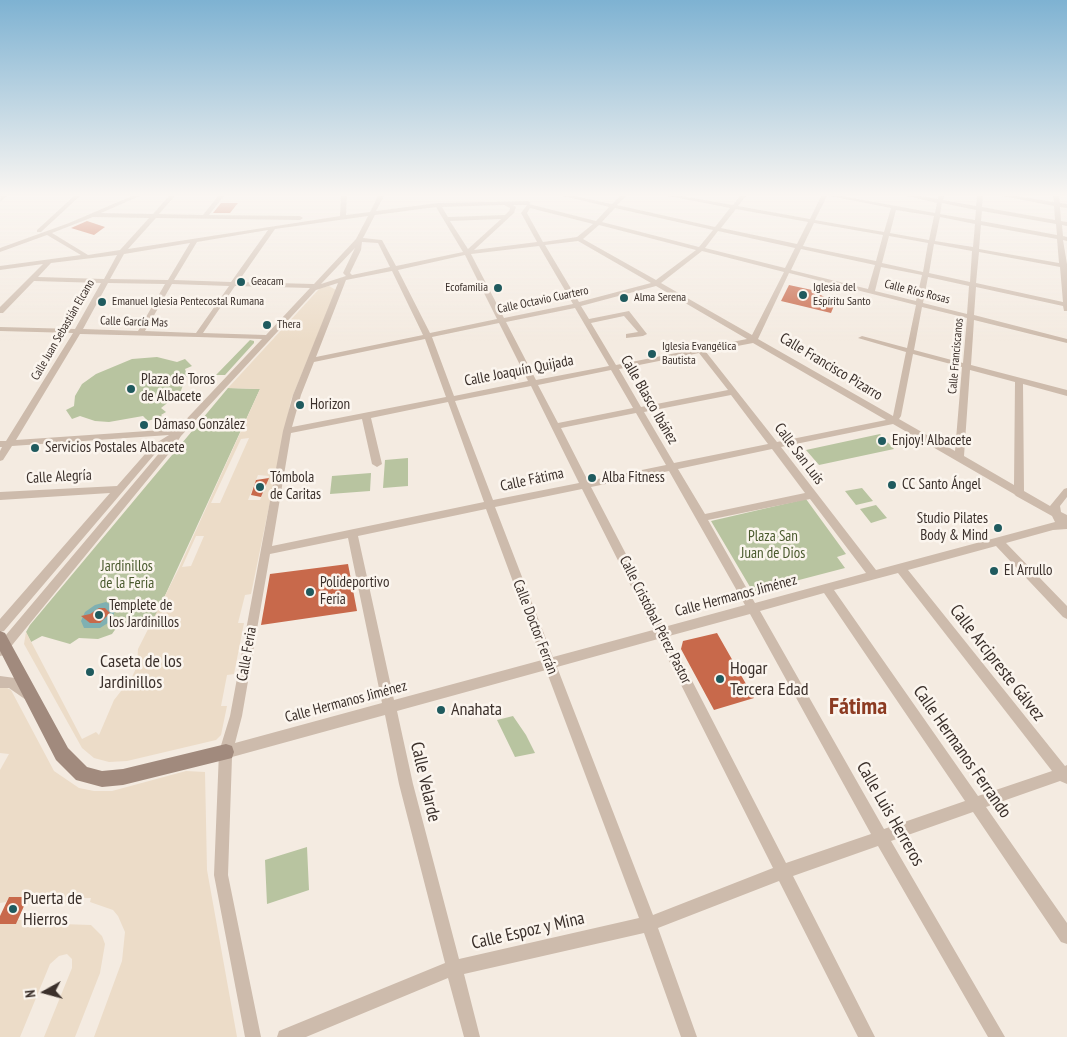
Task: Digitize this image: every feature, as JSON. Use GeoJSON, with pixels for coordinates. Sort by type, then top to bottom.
{"type":"FeatureCollection","features":[{"type":"Feature","properties":{"kind":"street"},"geometry":{"type":"LineString","coordinates":[[0,250],[16,244]]}},
{"type":"Feature","properties":{"kind":"street"},"geometry":{"type":"LineString","coordinates":[[67,244],[86,256]]}},
{"type":"Feature","properties":{"kind":"street","name":"Calle Juan Sebastián Elcano"},"geometry":{"type":"LineString","coordinates":[[0,458],[5,443],[78,331],[122,252],[129,244]]}},
{"type":"Feature","properties":{"kind":"street"},"geometry":{"type":"LineString","coordinates":[[0,268],[168,244]]}},
{"type":"Feature","properties":{"kind":"street"},"geometry":{"type":"LineString","coordinates":[[140,333],[192,244]]}},
{"type":"Feature","properties":{"kind":"street"},"geometry":{"type":"LineString","coordinates":[[198,335],[261,244]]}},
{"type":"Feature","properties":{"kind":"street","name":"Calle Feria"},"geometry":{"type":"LineString","coordinates":[[1,645],[168,450],[179,433],[312,288],[326,281],[355,244]]}},
{"type":"Feature","properties":{"kind":"street","name":"Calle Feria"},"geometry":{"type":"LineString","coordinates":[[253,1037],[221,875],[226,752],[236,716],[265,551],[288,431],[297,395],[347,278],[346,273],[358,250],[359,244]]}},
{"type":"Feature","properties":{"kind":"street","name":"Calle Doctor Ferrán"},"geometry":{"type":"LineString","coordinates":[[382,244],[427,335],[549,664],[649,924],[689,1037]]}},
{"type":"Feature","properties":{"kind":"street","name":"Calle Cristóbal Pérez Pastor"},"geometry":{"type":"LineString","coordinates":[[462,244],[662,633],[866,1037]]}},
{"type":"Feature","properties":{"kind":"street"},"geometry":{"type":"LineString","coordinates":[[467,253],[477,244]]}},
{"type":"Feature","properties":{"kind":"street"},"geometry":{"type":"LineString","coordinates":[[347,278],[467,253],[538,244]]}},
{"type":"Feature","properties":{"kind":"street","name":"Calle Blasco Ibáñez"},"geometry":{"type":"LineString","coordinates":[[541,244],[754,609]]}},
{"type":"Feature","properties":{"kind":"street","name":"Calle Francisco Pizarro"},"geometry":{"type":"LineString","coordinates":[[589,244],[1067,522]]}},
{"type":"Feature","properties":{"kind":"street","name":"Calle Ríos Rosas"},"geometry":{"type":"LineString","coordinates":[[678,244],[1067,341]]}},
{"type":"Feature","properties":{"kind":"street","name":"Calle Octavio Cuartero"},"geometry":{"type":"LineString","coordinates":[[311,360],[577,305],[657,283],[705,244]]}},
{"type":"Feature","properties":{"kind":"street"},"geometry":{"type":"LineString","coordinates":[[788,244],[1067,305]]}},
{"type":"Feature","properties":{"kind":"street"},"geometry":{"type":"LineString","coordinates":[[871,292],[884,244]]}},
{"type":"Feature","properties":{"kind":"street"},"geometry":{"type":"LineString","coordinates":[[894,421],[897,416],[932,244]]}},
{"type":"Feature","properties":{"kind":"street"},"geometry":{"type":"LineString","coordinates":[[948,244],[1065,265]]}},
{"type":"Feature","properties":{"kind":"street","name":"Calle Franciscanos"},"geometry":{"type":"LineString","coordinates":[[959,459],[976,244]]}},
{"type":"Feature","properties":{"kind":"street"},"geometry":{"type":"LineString","coordinates":[[1061,244],[1065,265],[1067,310]]}},
{"type":"Feature","properties":{"kind":"street"},"geometry":{"type":"LineString","coordinates":[[754,339],[800,247]]}},
{"type":"Feature","properties":{"kind":"street"},"geometry":{"type":"LineString","coordinates":[[0,311],[50,261]]}},
{"type":"Feature","properties":{"kind":"street","name":"Calle Feria"},"geometry":{"type":"LineString","coordinates":[[326,281],[336,283],[347,278]]}},
{"type":"Feature","properties":{"kind":"street"},"geometry":{"type":"LineString","coordinates":[[34,279],[312,288]]}},
{"type":"Feature","properties":{"kind":"street"},"geometry":{"type":"LineString","coordinates":[[587,322],[626,313],[643,334],[629,336]]}},
{"type":"Feature","properties":{"kind":"street","name":"Calle García Mas"},"geometry":{"type":"LineString","coordinates":[[0,329],[267,336]]}},
{"type":"Feature","properties":{"kind":"street"},"geometry":{"type":"LineString","coordinates":[[862,338],[1067,393]]}},
{"type":"Feature","properties":{"kind":"street","name":"Calle Joaquín Quijada"},"geometry":{"type":"LineString","coordinates":[[288,431],[754,339]]}},
{"type":"Feature","properties":{"kind":"street","name":"Calle San Luis"},"geometry":{"type":"LineString","coordinates":[[701,350],[874,576]]}},
{"type":"Feature","properties":{"kind":"street"},"geometry":{"type":"LineString","coordinates":[[1019,380],[1019,494]]}},
{"type":"Feature","properties":{"kind":"street"},"geometry":{"type":"LineString","coordinates":[[555,426],[733,392]]}},
{"type":"Feature","properties":{"kind":"street"},"geometry":{"type":"LineString","coordinates":[[366,416],[378,464]]}},
{"type":"Feature","properties":{"kind":"street","name":"Calle Fátima"},"geometry":{"type":"LineString","coordinates":[[265,551],[894,421]]}},
{"type":"Feature","properties":{"kind":"street"},"geometry":{"type":"LineString","coordinates":[[5,443],[179,433]]}},
{"type":"Feature","properties":{"kind":"street","name":"Calle Feria"},"geometry":{"type":"LineString","coordinates":[[0,627],[156,447],[179,433]]}},
{"type":"Feature","properties":{"kind":"street","name":"Calle Alegría"},"geometry":{"type":"LineString","coordinates":[[0,496],[120,489]]}},
{"type":"Feature","properties":{"kind":"street"},"geometry":{"type":"LineString","coordinates":[[1053,526],[1057,521],[1055,505],[1067,491]]}},
{"type":"Feature","properties":{"kind":"street"},"geometry":{"type":"LineString","coordinates":[[702,518],[811,495]]}},
{"type":"Feature","properties":{"kind":"street","name":"Calle Hermanos Jiménez"},"geometry":{"type":"LineString","coordinates":[[226,752],[1067,522]]}},
{"type":"Feature","properties":{"kind":"street","name":"Calle Velarde"},"geometry":{"type":"LineString","coordinates":[[352,533],[406,784],[472,1037]]}},
{"type":"Feature","properties":{"kind":"street"},"geometry":{"type":"LineString","coordinates":[[998,541],[1067,614]]}},
{"type":"Feature","properties":{"kind":"street","name":"Calle Arcipreste Gálvez"},"geometry":{"type":"LineString","coordinates":[[900,568],[1066,775]]}},
{"type":"Feature","properties":{"kind":"street","name":"Calle Hermanos Ferrando"},"geometry":{"type":"LineString","coordinates":[[826,588],[1067,936]]}},
{"type":"Feature","properties":{"kind":"street","name":"Calle Luis Herreros"},"geometry":{"type":"LineString","coordinates":[[754,609],[881,837],[997,1037]]}},
{"type":"Feature","properties":{"kind":"street"},"geometry":{"type":"LineString","coordinates":[[1,645],[62,754],[78,771],[88,776],[102,779],[123,777],[226,752]]}},
{"type":"Feature","properties":{"kind":"street"},"geometry":{"type":"LineString","coordinates":[[0,682],[11,682],[29,696]]}},
{"type":"Feature","properties":{"kind":"street","name":"Calle Espoz y Mina"},"geometry":{"type":"LineString","coordinates":[[286,1037],[453,968],[649,924],[783,872],[975,804],[1066,775]]}},
{"type":"Feature","properties":{"kind":"green space"},"geometry":{"type":"Polygon","coordinates":[[[250,340],[254,341],[254,343],[225,375],[216,375],[250,340]]]}},
{"type":"Feature","properties":{"kind":"green space","name":"Plaza de Toros de Albacete"},"geometry":{"type":"Polygon","coordinates":[[[157,357],[177,362],[185,359],[192,366],[185,369],[187,375],[180,393],[161,408],[166,412],[162,416],[148,421],[143,416],[109,422],[95,421],[80,416],[72,419],[66,410],[74,406],[75,396],[82,384],[96,374],[132,359],[157,357]]]}},
{"type":"Feature","properties":{"kind":"green space","name":"Jardinillos de la Feria"},"geometry":{"type":"Polygon","coordinates":[[[228,388],[260,389],[151,626],[137,619],[120,628],[117,627],[112,634],[98,639],[79,638],[70,644],[42,636],[31,642],[26,632],[30,625],[228,388]]]}},
{"type":"Feature","properties":{"kind":"green space"},"geometry":{"type":"Polygon","coordinates":[[[880,434],[894,449],[819,465],[806,450],[880,434]]]}},
{"type":"Feature","properties":{"kind":"green space"},"geometry":{"type":"Polygon","coordinates":[[[408,458],[408,486],[383,488],[385,460],[408,458]]]}},
{"type":"Feature","properties":{"kind":"green space"},"geometry":{"type":"Polygon","coordinates":[[[371,473],[370,491],[330,494],[332,476],[371,473]]]}},
{"type":"Feature","properties":{"kind":"green space"},"geometry":{"type":"Polygon","coordinates":[[[862,488],[873,501],[856,505],[845,491],[862,488]]]}},
{"type":"Feature","properties":{"kind":"green space","name":"Plaza San Juan de Dios"},"geometry":{"type":"Polygon","coordinates":[[[806,499],[846,554],[837,557],[845,568],[753,592],[711,521],[806,499]]]}},
{"type":"Feature","properties":{"kind":"green space"},"geometry":{"type":"Polygon","coordinates":[[[876,505],[887,518],[871,523],[860,509],[876,505]]]}},
{"type":"Feature","properties":{"kind":"green space"},"geometry":{"type":"Polygon","coordinates":[[[513,716],[535,753],[515,757],[497,720],[513,716]]]}},
{"type":"Feature","properties":{"kind":"green space"},"geometry":{"type":"Polygon","coordinates":[[[307,847],[309,890],[267,904],[265,860],[307,847]]]}},
{"type":"Feature","properties":{"kind":"shaded area"},"geometry":{"type":"Polygon","coordinates":[[[329,286],[336,290],[291,400],[251,594],[245,595],[238,623],[244,623],[234,674],[227,675],[221,706],[227,706],[221,735],[216,740],[127,761],[109,762],[94,758],[82,748],[24,644],[26,632],[82,739],[96,732],[99,735],[114,700],[132,677],[137,666],[138,649],[178,570],[260,389],[228,388],[320,288],[329,286]],[[249,438],[241,439],[211,503],[220,503],[249,438]],[[258,475],[248,500],[260,500],[269,476],[258,475]],[[196,536],[182,567],[191,566],[204,536],[196,536]]]}},
{"type":"Feature","properties":{"kind":"shaded area"},"geometry":{"type":"Polygon","coordinates":[[[0,684],[11,690],[54,771],[79,788],[94,791],[112,791],[186,771],[205,772],[207,870],[237,1037],[94,1037],[122,961],[125,932],[118,916],[113,910],[90,902],[91,898],[73,898],[71,903],[62,902],[64,896],[38,896],[35,902],[26,902],[28,897],[9,897],[6,902],[0,903],[0,770],[9,754],[0,753],[0,684]]]}},
{"type":"Feature","properties":{"kind":"shaded area"},"geometry":{"type":"Polygon","coordinates":[[[55,919],[64,919],[62,924],[91,925],[102,936],[105,944],[100,973],[75,1037],[44,1037],[72,968],[72,959],[67,954],[59,956],[50,964],[20,1037],[0,1037],[0,924],[16,924],[18,920],[27,920],[26,924],[52,924],[55,919]]]}},
{"type":"Feature","properties":{"kind":"water"},"geometry":{"type":"Polygon","coordinates":[[[106,602],[116,608],[111,621],[100,628],[84,628],[81,621],[85,612],[95,605],[106,602]]]}},
{"type":"Feature","properties":{"kind":"building","name":"Iglesia del Espíritu Santo"},"geometry":{"type":"Polygon","coordinates":[[[789,285],[812,290],[835,303],[831,313],[781,301],[789,285]]]}},
{"type":"Feature","properties":{"kind":"building","name":"Tómbola de Caritas"},"geometry":{"type":"Polygon","coordinates":[[[269,478],[261,497],[251,495],[256,480],[269,478]]]}},
{"type":"Feature","properties":{"kind":"building","name":"Polideportivo Feria"},"geometry":{"type":"Polygon","coordinates":[[[348,564],[357,611],[261,625],[270,574],[348,564]]]}},
{"type":"Feature","properties":{"kind":"building","name":"Templete de los Jardinillos"},"geometry":{"type":"Polygon","coordinates":[[[99,608],[105,608],[110,613],[100,623],[90,623],[81,616],[90,614],[99,608]]]}},
{"type":"Feature","properties":{"kind":"building","name":"Hogar Tercera Edad"},"geometry":{"type":"Polygon","coordinates":[[[717,633],[754,698],[714,710],[681,649],[683,641],[717,633]]]}},
{"type":"Feature","properties":{"kind":"building","name":"Puerta de Hierros"},"geometry":{"type":"Polygon","coordinates":[[[9,897],[28,897],[16,924],[0,924],[0,916],[9,897]]]}},
{"type":"Feature","properties":{"kind":"place","name":"Geacam"},"geometry":{"type":"Point","coordinates":[241,282]}},
{"type":"Feature","properties":{"kind":"place","name":"Ecofamilia"},"geometry":{"type":"Point","coordinates":[498,288]}},
{"type":"Feature","properties":{"kind":"place","name":"Iglesia del Espíritu Santo"},"geometry":{"type":"Point","coordinates":[803,295]}},
{"type":"Feature","properties":{"kind":"place","name":"Alma Serena"},"geometry":{"type":"Point","coordinates":[624,298]}},
{"type":"Feature","properties":{"kind":"place","name":"Emanuel Iglesia Pentecostal Rumana"},"geometry":{"type":"Point","coordinates":[102,302]}},
{"type":"Feature","properties":{"kind":"place","name":"Thera"},"geometry":{"type":"Point","coordinates":[267,325]}},
{"type":"Feature","properties":{"kind":"place","name":"Iglesia Evangélica Bautista"},"geometry":{"type":"Point","coordinates":[652,354]}},
{"type":"Feature","properties":{"kind":"place","name":"Plaza de Toros de Albacete"},"geometry":{"type":"Point","coordinates":[131,389]}},
{"type":"Feature","properties":{"kind":"place","name":"Horizon"},"geometry":{"type":"Point","coordinates":[300,405]}},
{"type":"Feature","properties":{"kind":"place","name":"Dámaso González"},"geometry":{"type":"Point","coordinates":[144,425]}},
{"type":"Feature","properties":{"kind":"place","name":"Enjoy! Albacete"},"geometry":{"type":"Point","coordinates":[882,441]}},
{"type":"Feature","properties":{"kind":"place","name":"Servicios Postales Albacete"},"geometry":{"type":"Point","coordinates":[35,448]}},
{"type":"Feature","properties":{"kind":"place","name":"Alba Fitness"},"geometry":{"type":"Point","coordinates":[592,478]}},
{"type":"Feature","properties":{"kind":"place","name":"CC Santo Ángel"},"geometry":{"type":"Point","coordinates":[892,485]}},
{"type":"Feature","properties":{"kind":"place","name":"Tómbola de Caritas"},"geometry":{"type":"Point","coordinates":[260,487]}},
{"type":"Feature","properties":{"kind":"place","name":"Studio Pilates Body & Mind"},"geometry":{"type":"Point","coordinates":[998,528]}},
{"type":"Feature","properties":{"kind":"place","name":"El Arrullo"},"geometry":{"type":"Point","coordinates":[994,571]}},
{"type":"Feature","properties":{"kind":"place","name":"Polideportivo Feria"},"geometry":{"type":"Point","coordinates":[310,592]}},
{"type":"Feature","properties":{"kind":"place","name":"Templete de los Jardinillos"},"geometry":{"type":"Point","coordinates":[99,615]}},
{"type":"Feature","properties":{"kind":"place","name":"Caseta de los Jardinillos"},"geometry":{"type":"Point","coordinates":[90,672]}},
{"type":"Feature","properties":{"kind":"place","name":"Hogar Tercera Edad"},"geometry":{"type":"Point","coordinates":[720,679]}},
{"type":"Feature","properties":{"kind":"place","name":"Anahata"},"geometry":{"type":"Point","coordinates":[441,710]}},
{"type":"Feature","properties":{"kind":"place","name":"Puerta de Hierros"},"geometry":{"type":"Point","coordinates":[13,909]}},
{"type":"Feature","properties":{"kind":"district","name":"Fátima"},"geometry":{"type":"Point","coordinates":[858,707]}}]}
